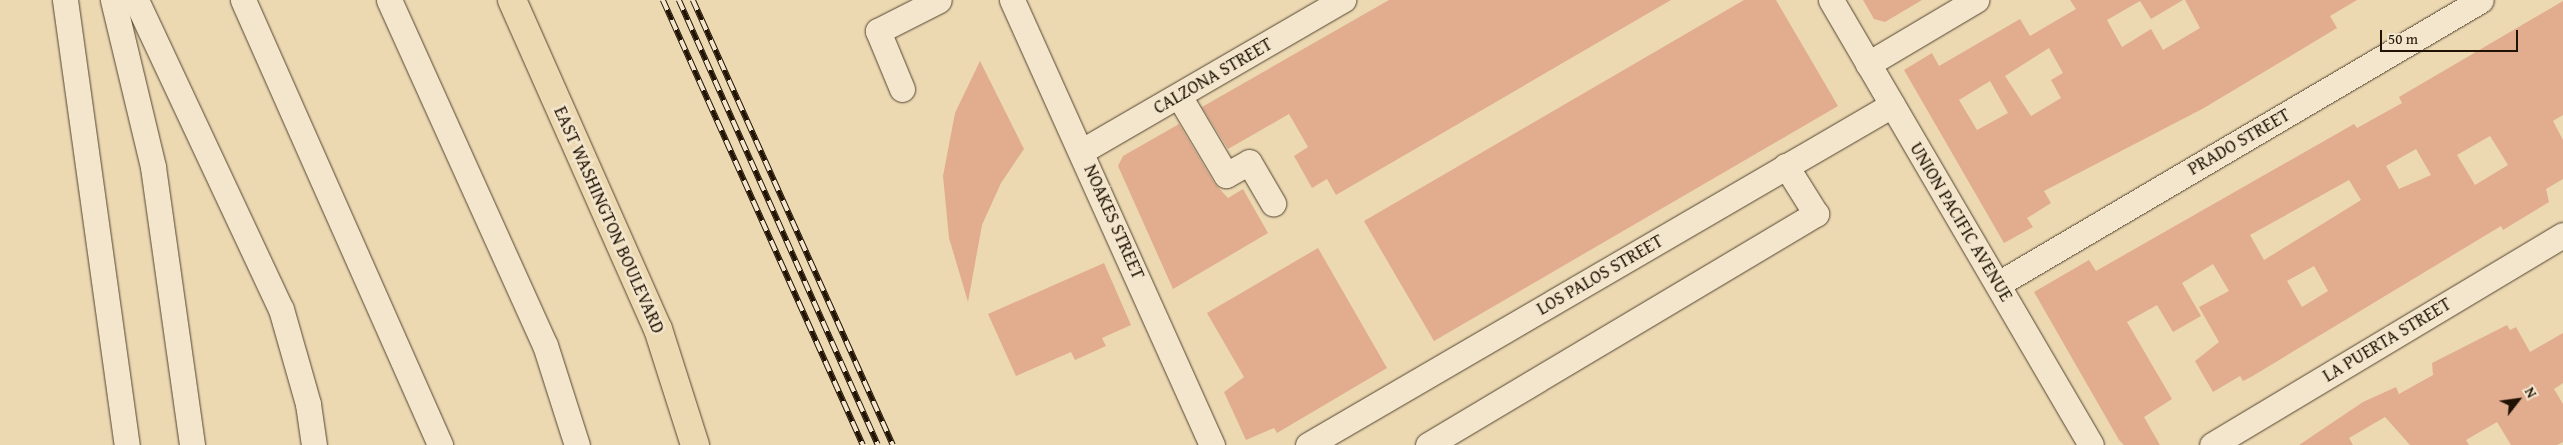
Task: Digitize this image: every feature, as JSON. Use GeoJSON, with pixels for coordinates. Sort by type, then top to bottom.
{"type":"FeatureCollection","features":[{"type":"Feature","properties":{"kind":"main road","name":"EAST WASHINGTON BOULEVARD"},"geometry":{"type":"LineString","coordinates":[[512,0],[658,329],[695,445]]}},
{"type":"Feature","properties":{"kind":"street"},"geometry":{"type":"LineString","coordinates":[[65,0],[127,445]]}},
{"type":"Feature","properties":{"kind":"street"},"geometry":{"type":"LineString","coordinates":[[114,0],[153,167],[192,445]]}},
{"type":"Feature","properties":{"kind":"street"},"geometry":{"type":"LineString","coordinates":[[136,0],[281,309],[308,404],[314,445]]}},
{"type":"Feature","properties":{"kind":"street"},"geometry":{"type":"LineString","coordinates":[[243,0],[440,445]]}},
{"type":"Feature","properties":{"kind":"street"},"geometry":{"type":"LineString","coordinates":[[389,0],[545,345],[577,445]]}},
{"type":"Feature","properties":{"kind":"street"},"geometry":{"type":"LineString","coordinates":[[902,89],[878,31],[939,0]]}},
{"type":"Feature","properties":{"kind":"street","name":"NOAKES STREET"},"geometry":{"type":"LineString","coordinates":[[1012,0],[1082,151],[1212,445]]}},
{"type":"Feature","properties":{"kind":"street","name":"CALZONA STREET"},"geometry":{"type":"LineString","coordinates":[[1082,151],[1344,0]]}},
{"type":"Feature","properties":{"kind":"street","name":"UNION PACIFIC AVENUE"},"geometry":{"type":"LineString","coordinates":[[1831,0],[2091,445]]}},
{"type":"Feature","properties":{"kind":"street"},"geometry":{"type":"LineString","coordinates":[[1868,64],[1976,0]]}},
{"type":"Feature","properties":{"kind":"street","name":"PRADO STREET"},"geometry":{"type":"LineString","coordinates":[[1998,284],[2481,0]]}},
{"type":"Feature","properties":{"kind":"street"},"geometry":{"type":"LineString","coordinates":[[1178,96],[1226,175],[1249,162],[1273,203]]}},
{"type":"Feature","properties":{"kind":"street","name":"LOS PALOS STREET"},"geometry":{"type":"LineString","coordinates":[[1318,443],[1892,105]]}},
{"type":"Feature","properties":{"kind":"street"},"geometry":{"type":"LineString","coordinates":[[1428,445],[1816,214],[1786,166]]}},
{"type":"Feature","properties":{"kind":"street","name":"LA PUERTA STREET"},"geometry":{"type":"LineString","coordinates":[[2212,445],[2563,235]]}},
{"type":"Feature","properties":{"kind":"building"},"geometry":{"type":"Polygon","coordinates":[[[1389,0],[1671,0],[1336,195],[1327,179],[1312,188],[1294,156],[1308,147],[1289,114],[1228,149],[1202,107],[1389,0]]]}},
{"type":"Feature","properties":{"kind":"building"},"geometry":{"type":"Polygon","coordinates":[[[1744,0],[1776,0],[1838,106],[1434,341],[1364,221],[1744,0]]]}},
{"type":"Feature","properties":{"kind":"building"},"geometry":{"type":"Polygon","coordinates":[[[1863,0],[1922,0],[1885,22],[1874,19],[1863,0]]]}},
{"type":"Feature","properties":{"kind":"building"},"geometry":{"type":"Polygon","coordinates":[[[2070,0],[2183,0],[2151,19],[2140,1],[2107,20],[2122,47],[2151,29],[2163,50],[2200,28],[2185,0],[2357,0],[2330,16],[2337,28],[2204,108],[2044,191],[2051,203],[2027,218],[2033,227],[2004,243],[1904,70],[1932,53],[1939,66],[2020,19],[2030,36],[2076,9],[2070,0]],[[2049,48],[2005,76],[2031,116],[2061,98],[2051,80],[2063,73],[2049,48]],[[1990,81],[1959,100],[1977,130],[2008,113],[1990,81]]]}},
{"type":"Feature","properties":{"kind":"building"},"geometry":{"type":"Polygon","coordinates":[[[2563,1],[2563,115],[2553,121],[2563,140],[2563,179],[2546,189],[2549,202],[2503,230],[2501,226],[2251,377],[2243,381],[2240,376],[2213,392],[2195,361],[2219,342],[2199,307],[2229,291],[2213,264],[2182,283],[2201,316],[2173,332],[2157,305],[2127,322],[2172,399],[2144,417],[2160,445],[2124,445],[2119,440],[2034,292],[2089,260],[2096,271],[2354,124],[2357,128],[2402,103],[2399,97],[2563,1]],[[2490,136],[2457,155],[2475,185],[2508,165],[2490,136]],[[2416,149],[2386,166],[2399,189],[2431,175],[2416,149]],[[2349,180],[2250,235],[2264,260],[2361,200],[2349,180]],[[2314,266],[2287,281],[2302,307],[2328,291],[2314,266]]]}},
{"type":"Feature","properties":{"kind":"building"},"geometry":{"type":"Polygon","coordinates":[[[980,61],[1024,149],[1001,183],[982,225],[968,302],[949,238],[943,176],[955,113],[980,61]]]}},
{"type":"Feature","properties":{"kind":"building"},"geometry":{"type":"Polygon","coordinates":[[[1179,124],[1214,183],[1228,198],[1243,189],[1268,233],[1173,289],[1118,166],[1123,156],[1179,124]]]}},
{"type":"Feature","properties":{"kind":"building"},"geometry":{"type":"Polygon","coordinates":[[[1318,248],[1387,368],[1277,433],[1274,428],[1246,440],[1224,392],[1244,377],[1207,313],[1318,248]]]}},
{"type":"Feature","properties":{"kind":"building"},"geometry":{"type":"Polygon","coordinates":[[[1104,263],[1131,325],[1102,338],[1106,346],[1075,360],[1071,352],[1016,376],[988,314],[1104,263]]]}},
{"type":"Feature","properties":{"kind":"building"},"geometry":{"type":"Polygon","coordinates":[[[2507,325],[2510,330],[2516,327],[2530,352],[2563,333],[2563,383],[2554,389],[2563,404],[2563,442],[2557,445],[2511,445],[2497,422],[2466,440],[2469,445],[2410,445],[2385,417],[2349,438],[2353,445],[2299,445],[2363,402],[2396,387],[2399,394],[2433,375],[2432,363],[2507,325]]]}},
{"type":"Feature","properties":{"kind":"railway"},"geometry":{"type":"LineString","coordinates":[[663,0],[863,445]]}},
{"type":"Feature","properties":{"kind":"railway"},"geometry":{"type":"LineString","coordinates":[[679,0],[878,445]]}},
{"type":"Feature","properties":{"kind":"railway"},"geometry":{"type":"LineString","coordinates":[[693,0],[893,445]]}}]}
